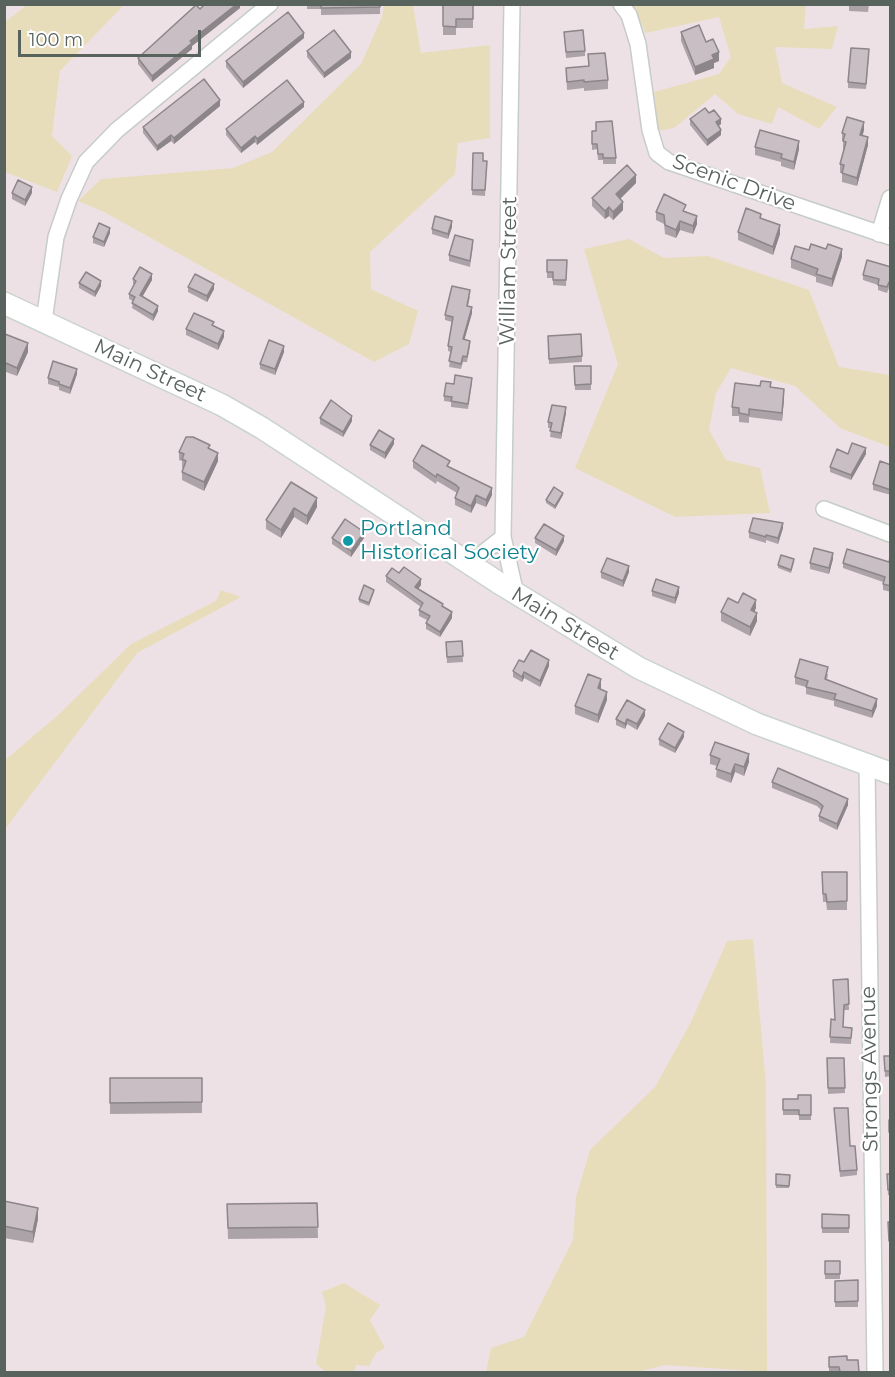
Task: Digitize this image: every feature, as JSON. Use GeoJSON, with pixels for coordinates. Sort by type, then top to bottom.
{"type":"FeatureCollection","features":[{"type":"Feature","properties":{"kind":"main road","name":"Main Street"},"geometry":{"type":"LineString","coordinates":[[4,303],[222,405],[252,422],[581,635],[690,695],[757,724],[891,773]]}},
{"type":"Feature","properties":{"kind":"street"},"geometry":{"type":"LineString","coordinates":[[44,321],[56,237],[69,199],[86,162],[117,130],[270,4]]}},
{"type":"Feature","properties":{"kind":"street","name":"William Street"},"geometry":{"type":"LineString","coordinates":[[512,4],[503,537],[516,594]]}},
{"type":"Feature","properties":{"kind":"street","name":"Scenic Drive"},"geometry":{"type":"LineString","coordinates":[[621,4],[629,15],[638,44],[650,130],[657,153],[669,162],[885,235]]}},
{"type":"Feature","properties":{"kind":"street"},"geometry":{"type":"LineString","coordinates":[[885,235],[891,198]]}},
{"type":"Feature","properties":{"kind":"street"},"geometry":{"type":"LineString","coordinates":[[824,509],[891,534]]}},
{"type":"Feature","properties":{"kind":"street"},"geometry":{"type":"LineString","coordinates":[[470,564],[503,537]]}},
{"type":"Feature","properties":{"kind":"street","name":"Strongs Avenue"},"geometry":{"type":"LineString","coordinates":[[867,765],[875,1372]]}},
{"type":"Feature","properties":{"kind":"shaded area"},"geometry":{"type":"Polygon","coordinates":[[[27,5],[124,5],[60,71],[52,136],[72,156],[57,192],[5,172],[5,22],[27,5]]]}},
{"type":"Feature","properties":{"kind":"shaded area"},"geometry":{"type":"Polygon","coordinates":[[[384,5],[413,5],[421,53],[490,45],[490,138],[458,143],[455,174],[370,252],[371,289],[418,311],[409,344],[374,362],[104,212],[78,201],[101,179],[233,168],[272,152],[361,64],[382,17],[384,5]]]}},
{"type":"Feature","properties":{"kind":"shaded area"},"geometry":{"type":"Polygon","coordinates":[[[632,5],[806,5],[804,29],[838,26],[832,49],[775,47],[782,83],[837,107],[819,129],[778,107],[772,124],[738,114],[715,94],[674,128],[658,131],[654,92],[719,74],[731,57],[719,17],[646,33],[632,5]]]}},
{"type":"Feature","properties":{"kind":"shaded area"},"geometry":{"type":"Polygon","coordinates":[[[629,239],[664,258],[708,256],[809,290],[839,367],[890,375],[890,447],[840,428],[795,386],[731,368],[716,393],[709,430],[726,460],[760,468],[770,513],[675,517],[575,468],[618,364],[584,249],[629,239]]]}},
{"type":"Feature","properties":{"kind":"shaded area"},"geometry":{"type":"Polygon","coordinates":[[[221,590],[241,597],[137,653],[5,829],[5,760],[56,717],[131,644],[216,601],[221,590]]]}},
{"type":"Feature","properties":{"kind":"shaded area"},"geometry":{"type":"Polygon","coordinates":[[[753,939],[766,1085],[767,1372],[665,1365],[637,1372],[486,1372],[491,1348],[524,1337],[573,1240],[576,1197],[590,1150],[655,1087],[690,1024],[727,941],[753,939]]]}},
{"type":"Feature","properties":{"kind":"shaded area"},"geometry":{"type":"Polygon","coordinates":[[[344,1283],[380,1305],[370,1320],[385,1348],[376,1353],[369,1366],[356,1365],[354,1372],[326,1372],[316,1364],[326,1306],[322,1292],[344,1283]]]}},
{"type":"Feature","properties":{"kind":"building"},"geometry":{"type":"Polygon","coordinates":[[[205,4],[237,4],[190,41],[192,43],[152,76],[138,58],[196,5],[200,9],[205,4]]]}},
{"type":"Feature","properties":{"kind":"building"},"geometry":{"type":"Polygon","coordinates":[[[321,4],[380,4],[380,7],[321,8],[321,4]]]}},
{"type":"Feature","properties":{"kind":"building"},"geometry":{"type":"Polygon","coordinates":[[[443,4],[473,4],[473,19],[456,19],[456,27],[443,26],[443,4]]]}},
{"type":"Feature","properties":{"kind":"building"},"geometry":{"type":"Polygon","coordinates":[[[288,12],[304,33],[243,82],[226,61],[288,12]]]}},
{"type":"Feature","properties":{"kind":"building"},"geometry":{"type":"Polygon","coordinates":[[[699,25],[706,42],[713,39],[719,52],[712,55],[714,59],[695,67],[681,32],[699,25]]]}},
{"type":"Feature","properties":{"kind":"building"},"geometry":{"type":"Polygon","coordinates":[[[334,30],[351,52],[324,73],[307,51],[334,30]]]}},
{"type":"Feature","properties":{"kind":"building"},"geometry":{"type":"Polygon","coordinates":[[[583,30],[585,51],[566,52],[564,32],[583,30]]]}},
{"type":"Feature","properties":{"kind":"building"},"geometry":{"type":"Polygon","coordinates":[[[851,48],[869,49],[866,84],[848,82],[851,48]]]}},
{"type":"Feature","properties":{"kind":"building"},"geometry":{"type":"Polygon","coordinates":[[[605,53],[608,80],[567,82],[566,68],[589,66],[588,54],[605,53]]]}},
{"type":"Feature","properties":{"kind":"building"},"geometry":{"type":"Polygon","coordinates":[[[204,79],[220,100],[174,138],[171,135],[157,146],[143,127],[204,79]]]}},
{"type":"Feature","properties":{"kind":"building"},"geometry":{"type":"Polygon","coordinates":[[[287,80],[304,102],[257,139],[255,136],[241,148],[226,129],[287,80]]]}},
{"type":"Feature","properties":{"kind":"building"},"geometry":{"type":"Polygon","coordinates":[[[705,108],[709,113],[714,110],[721,119],[716,122],[721,130],[707,140],[690,119],[705,108]]]}},
{"type":"Feature","properties":{"kind":"building"},"geometry":{"type":"Polygon","coordinates":[[[847,117],[864,122],[860,135],[868,137],[857,178],[842,173],[844,165],[840,164],[846,142],[843,141],[845,134],[842,133],[847,117]]]}},
{"type":"Feature","properties":{"kind":"building"},"geometry":{"type":"Polygon","coordinates":[[[612,121],[616,158],[603,158],[603,154],[598,154],[597,144],[592,144],[592,131],[596,131],[596,122],[612,121]]]}},
{"type":"Feature","properties":{"kind":"building"},"geometry":{"type":"Polygon","coordinates":[[[760,130],[799,141],[794,162],[781,158],[782,154],[755,147],[760,130]]]}},
{"type":"Feature","properties":{"kind":"building"},"geometry":{"type":"Polygon","coordinates":[[[473,153],[483,153],[483,161],[487,161],[485,190],[472,190],[473,153]]]}},
{"type":"Feature","properties":{"kind":"building"},"geometry":{"type":"Polygon","coordinates":[[[627,165],[636,175],[616,194],[623,202],[613,212],[609,207],[605,211],[592,198],[627,165]]]}},
{"type":"Feature","properties":{"kind":"building"},"geometry":{"type":"Polygon","coordinates":[[[18,180],[32,187],[25,200],[12,193],[18,180]]]}},
{"type":"Feature","properties":{"kind":"building"},"geometry":{"type":"Polygon","coordinates":[[[664,194],[686,205],[683,211],[697,216],[693,226],[680,221],[676,230],[665,225],[664,215],[656,212],[664,194]]]}},
{"type":"Feature","properties":{"kind":"building"},"geometry":{"type":"Polygon","coordinates":[[[746,208],[761,214],[760,218],[780,225],[773,247],[738,232],[746,208]]]}},
{"type":"Feature","properties":{"kind":"building"},"geometry":{"type":"Polygon","coordinates":[[[435,216],[452,221],[448,234],[432,229],[435,216]]]}},
{"type":"Feature","properties":{"kind":"building"},"geometry":{"type":"Polygon","coordinates":[[[99,223],[110,228],[104,242],[93,237],[99,223]]]}},
{"type":"Feature","properties":{"kind":"building"},"geometry":{"type":"Polygon","coordinates":[[[455,235],[473,240],[470,261],[449,255],[455,235]]]}},
{"type":"Feature","properties":{"kind":"building"},"geometry":{"type":"Polygon","coordinates":[[[811,244],[826,249],[828,244],[842,249],[832,279],[816,274],[818,269],[791,259],[795,246],[809,250],[811,244]]]}},
{"type":"Feature","properties":{"kind":"building"},"geometry":{"type":"Polygon","coordinates":[[[547,260],[567,260],[566,280],[553,280],[553,272],[547,272],[547,260]]]}},
{"type":"Feature","properties":{"kind":"building"},"geometry":{"type":"Polygon","coordinates":[[[867,260],[891,267],[891,283],[889,282],[887,287],[878,285],[879,279],[863,275],[867,260]]]}},
{"type":"Feature","properties":{"kind":"building"},"geometry":{"type":"Polygon","coordinates":[[[140,267],[152,274],[140,295],[158,306],[153,315],[132,303],[135,297],[129,294],[136,281],[133,279],[140,267]]]}},
{"type":"Feature","properties":{"kind":"building"},"geometry":{"type":"Polygon","coordinates":[[[86,272],[101,281],[95,292],[79,283],[86,272]]]}},
{"type":"Feature","properties":{"kind":"building"},"geometry":{"type":"Polygon","coordinates":[[[195,274],[214,284],[207,296],[188,287],[195,274]]]}},
{"type":"Feature","properties":{"kind":"building"},"geometry":{"type":"Polygon","coordinates":[[[452,286],[470,290],[467,306],[472,307],[463,339],[470,341],[467,357],[463,356],[461,364],[449,361],[452,347],[448,346],[453,317],[445,315],[452,286]]]}},
{"type":"Feature","properties":{"kind":"building"},"geometry":{"type":"Polygon","coordinates":[[[194,313],[214,322],[212,325],[224,331],[218,344],[186,329],[194,313]]]}},
{"type":"Feature","properties":{"kind":"building"},"geometry":{"type":"Polygon","coordinates":[[[5,334],[28,343],[17,368],[6,363],[4,368],[5,334]]]}},
{"type":"Feature","properties":{"kind":"building"},"geometry":{"type":"Polygon","coordinates":[[[581,334],[582,356],[549,359],[548,336],[581,334]]]}},
{"type":"Feature","properties":{"kind":"building"},"geometry":{"type":"Polygon","coordinates":[[[269,340],[284,346],[275,369],[260,364],[269,340]]]}},
{"type":"Feature","properties":{"kind":"building"},"geometry":{"type":"Polygon","coordinates":[[[53,361],[77,369],[70,388],[48,378],[53,361]]]}},
{"type":"Feature","properties":{"kind":"building"},"geometry":{"type":"Polygon","coordinates":[[[574,366],[591,366],[591,384],[575,385],[574,366]]]}},
{"type":"Feature","properties":{"kind":"building"},"geometry":{"type":"Polygon","coordinates":[[[455,375],[472,378],[468,404],[451,401],[452,397],[444,396],[446,383],[454,384],[455,375]]]}},
{"type":"Feature","properties":{"kind":"building"},"geometry":{"type":"Polygon","coordinates":[[[761,381],[771,382],[770,387],[784,389],[782,413],[749,409],[749,415],[739,413],[739,408],[732,407],[735,383],[760,386],[761,381]]]}},
{"type":"Feature","properties":{"kind":"building"},"geometry":{"type":"Polygon","coordinates":[[[331,400],[352,416],[343,432],[320,418],[331,400]]]}},
{"type":"Feature","properties":{"kind":"building"},"geometry":{"type":"Polygon","coordinates":[[[552,405],[566,407],[561,433],[550,431],[552,423],[548,422],[552,405]]]}},
{"type":"Feature","properties":{"kind":"building"},"geometry":{"type":"Polygon","coordinates":[[[379,430],[394,439],[385,453],[370,445],[379,430]]]}},
{"type":"Feature","properties":{"kind":"building"},"geometry":{"type":"Polygon","coordinates":[[[186,437],[193,437],[210,445],[208,448],[218,453],[204,482],[182,472],[186,461],[182,459],[184,454],[179,452],[186,437]]]}},
{"type":"Feature","properties":{"kind":"building"},"geometry":{"type":"Polygon","coordinates":[[[852,443],[866,448],[851,475],[830,467],[837,449],[848,454],[852,443]]]}},
{"type":"Feature","properties":{"kind":"building"},"geometry":{"type":"Polygon","coordinates":[[[422,445],[450,461],[447,466],[492,488],[486,500],[476,495],[471,506],[455,498],[459,488],[456,485],[437,474],[436,477],[413,461],[422,445]]]}},
{"type":"Feature","properties":{"kind":"building"},"geometry":{"type":"Polygon","coordinates":[[[880,461],[891,465],[891,490],[873,484],[880,461]]]}},
{"type":"Feature","properties":{"kind":"building"},"geometry":{"type":"Polygon","coordinates":[[[291,482],[317,498],[307,516],[294,508],[281,530],[266,520],[291,482]]]}},
{"type":"Feature","properties":{"kind":"building"},"geometry":{"type":"Polygon","coordinates":[[[554,487],[563,493],[555,506],[546,500],[554,487]]]}},
{"type":"Feature","properties":{"kind":"building"},"geometry":{"type":"Polygon","coordinates":[[[753,518],[783,523],[778,538],[749,532],[753,518]]]}},
{"type":"Feature","properties":{"kind":"building","name":"Portland Historical Society"},"geometry":{"type":"Polygon","coordinates":[[[345,519],[364,532],[351,551],[332,538],[345,519]]]}},
{"type":"Feature","properties":{"kind":"building"},"geometry":{"type":"Polygon","coordinates":[[[544,524],[564,536],[556,550],[535,538],[544,524]]]}},
{"type":"Feature","properties":{"kind":"building"},"geometry":{"type":"Polygon","coordinates":[[[814,548],[833,553],[829,568],[810,563],[814,548]]]}},
{"type":"Feature","properties":{"kind":"building"},"geometry":{"type":"Polygon","coordinates":[[[847,549],[889,562],[891,558],[891,586],[883,584],[885,577],[843,563],[847,549]]]}},
{"type":"Feature","properties":{"kind":"building"},"geometry":{"type":"Polygon","coordinates":[[[781,555],[794,559],[791,570],[778,565],[781,555]]]}},
{"type":"Feature","properties":{"kind":"building"},"geometry":{"type":"Polygon","coordinates":[[[607,558],[629,566],[623,581],[601,572],[607,558]]]}},
{"type":"Feature","properties":{"kind":"building"},"geometry":{"type":"Polygon","coordinates":[[[404,567],[421,579],[415,587],[452,612],[440,632],[426,623],[430,616],[419,610],[423,603],[386,576],[392,568],[399,573],[404,567]]]}},
{"type":"Feature","properties":{"kind":"building"},"geometry":{"type":"Polygon","coordinates":[[[656,579],[679,587],[675,598],[652,591],[656,579]]]}},
{"type":"Feature","properties":{"kind":"building"},"geometry":{"type":"Polygon","coordinates":[[[364,585],[374,590],[369,603],[359,599],[364,585]]]}},
{"type":"Feature","properties":{"kind":"building"},"geometry":{"type":"Polygon","coordinates":[[[743,593],[756,600],[751,610],[757,613],[750,627],[721,612],[728,598],[738,603],[743,593]]]}},
{"type":"Feature","properties":{"kind":"building"},"geometry":{"type":"Polygon","coordinates":[[[462,641],[463,656],[447,657],[446,642],[462,641]]]}},
{"type":"Feature","properties":{"kind":"building"},"geometry":{"type":"Polygon","coordinates":[[[531,650],[549,660],[540,681],[524,672],[522,677],[513,671],[519,660],[524,662],[531,650]]]}},
{"type":"Feature","properties":{"kind":"building"},"geometry":{"type":"Polygon","coordinates":[[[800,659],[828,667],[825,679],[877,699],[872,711],[834,699],[836,694],[806,687],[808,681],[795,677],[800,659]]]}},
{"type":"Feature","properties":{"kind":"building"},"geometry":{"type":"Polygon","coordinates":[[[588,674],[601,679],[598,688],[607,692],[598,715],[575,706],[588,674]]]}},
{"type":"Feature","properties":{"kind":"building"},"geometry":{"type":"Polygon","coordinates":[[[627,700],[645,710],[637,724],[627,719],[625,724],[616,719],[627,700]]]}},
{"type":"Feature","properties":{"kind":"building"},"geometry":{"type":"Polygon","coordinates":[[[668,723],[684,732],[675,748],[659,739],[668,723]]]}},
{"type":"Feature","properties":{"kind":"building"},"geometry":{"type":"Polygon","coordinates":[[[715,742],[749,754],[744,767],[735,764],[731,774],[716,769],[720,759],[710,755],[715,742]]]}},
{"type":"Feature","properties":{"kind":"building"},"geometry":{"type":"Polygon","coordinates":[[[778,768],[848,799],[837,824],[819,816],[823,806],[817,801],[772,782],[778,768]]]}},
{"type":"Feature","properties":{"kind":"building"},"geometry":{"type":"Polygon","coordinates":[[[822,872],[847,872],[847,901],[827,902],[826,894],[823,894],[822,872]]]}},
{"type":"Feature","properties":{"kind":"building"},"geometry":{"type":"Polygon","coordinates":[[[848,979],[849,1004],[844,1005],[843,1027],[852,1028],[851,1038],[830,1037],[831,1019],[835,1020],[833,980],[848,979]]]}},
{"type":"Feature","properties":{"kind":"building"},"geometry":{"type":"Polygon","coordinates":[[[884,1056],[891,1056],[891,1071],[885,1071],[884,1056]]]}},
{"type":"Feature","properties":{"kind":"building"},"geometry":{"type":"Polygon","coordinates":[[[827,1058],[844,1058],[845,1088],[828,1088],[827,1058]]]}},
{"type":"Feature","properties":{"kind":"building"},"geometry":{"type":"Polygon","coordinates":[[[110,1078],[202,1078],[202,1102],[110,1103],[110,1078]]]}},
{"type":"Feature","properties":{"kind":"building"},"geometry":{"type":"Polygon","coordinates":[[[798,1095],[811,1095],[811,1115],[799,1115],[799,1110],[783,1110],[783,1099],[798,1099],[798,1095]]]}},
{"type":"Feature","properties":{"kind":"building"},"geometry":{"type":"Polygon","coordinates":[[[834,1108],[848,1108],[850,1146],[855,1146],[857,1170],[840,1171],[834,1108]]]}},
{"type":"Feature","properties":{"kind":"building"},"geometry":{"type":"Polygon","coordinates":[[[889,1120],[891,1120],[891,1132],[889,1132],[889,1120]]]}},
{"type":"Feature","properties":{"kind":"building"},"geometry":{"type":"Polygon","coordinates":[[[776,1174],[790,1175],[789,1186],[776,1185],[776,1174]]]}},
{"type":"Feature","properties":{"kind":"building"},"geometry":{"type":"Polygon","coordinates":[[[887,1174],[891,1174],[891,1190],[888,1190],[887,1174]]]}},
{"type":"Feature","properties":{"kind":"building"},"geometry":{"type":"Polygon","coordinates":[[[4,1201],[38,1208],[33,1232],[4,1226],[4,1201]]]}},
{"type":"Feature","properties":{"kind":"building"},"geometry":{"type":"Polygon","coordinates":[[[317,1203],[318,1227],[228,1228],[227,1204],[317,1203]]]}},
{"type":"Feature","properties":{"kind":"building"},"geometry":{"type":"Polygon","coordinates":[[[822,1214],[849,1215],[849,1228],[822,1228],[822,1214]]]}},
{"type":"Feature","properties":{"kind":"building"},"geometry":{"type":"Polygon","coordinates":[[[888,1222],[891,1222],[891,1241],[889,1241],[888,1222]]]}},
{"type":"Feature","properties":{"kind":"building"},"geometry":{"type":"Polygon","coordinates":[[[825,1261],[840,1261],[840,1274],[825,1274],[825,1261]]]}},
{"type":"Feature","properties":{"kind":"building"},"geometry":{"type":"Polygon","coordinates":[[[858,1280],[858,1301],[835,1302],[835,1281],[858,1280]]]}},
{"type":"Feature","properties":{"kind":"building"},"geometry":{"type":"Polygon","coordinates":[[[847,1356],[847,1360],[858,1360],[859,1372],[840,1372],[839,1367],[829,1367],[829,1357],[847,1356]]]}},
{"type":"Feature","properties":{"kind":"place","name":"Portland Historical Society"},"geometry":{"type":"Point","coordinates":[348,541]}}]}
